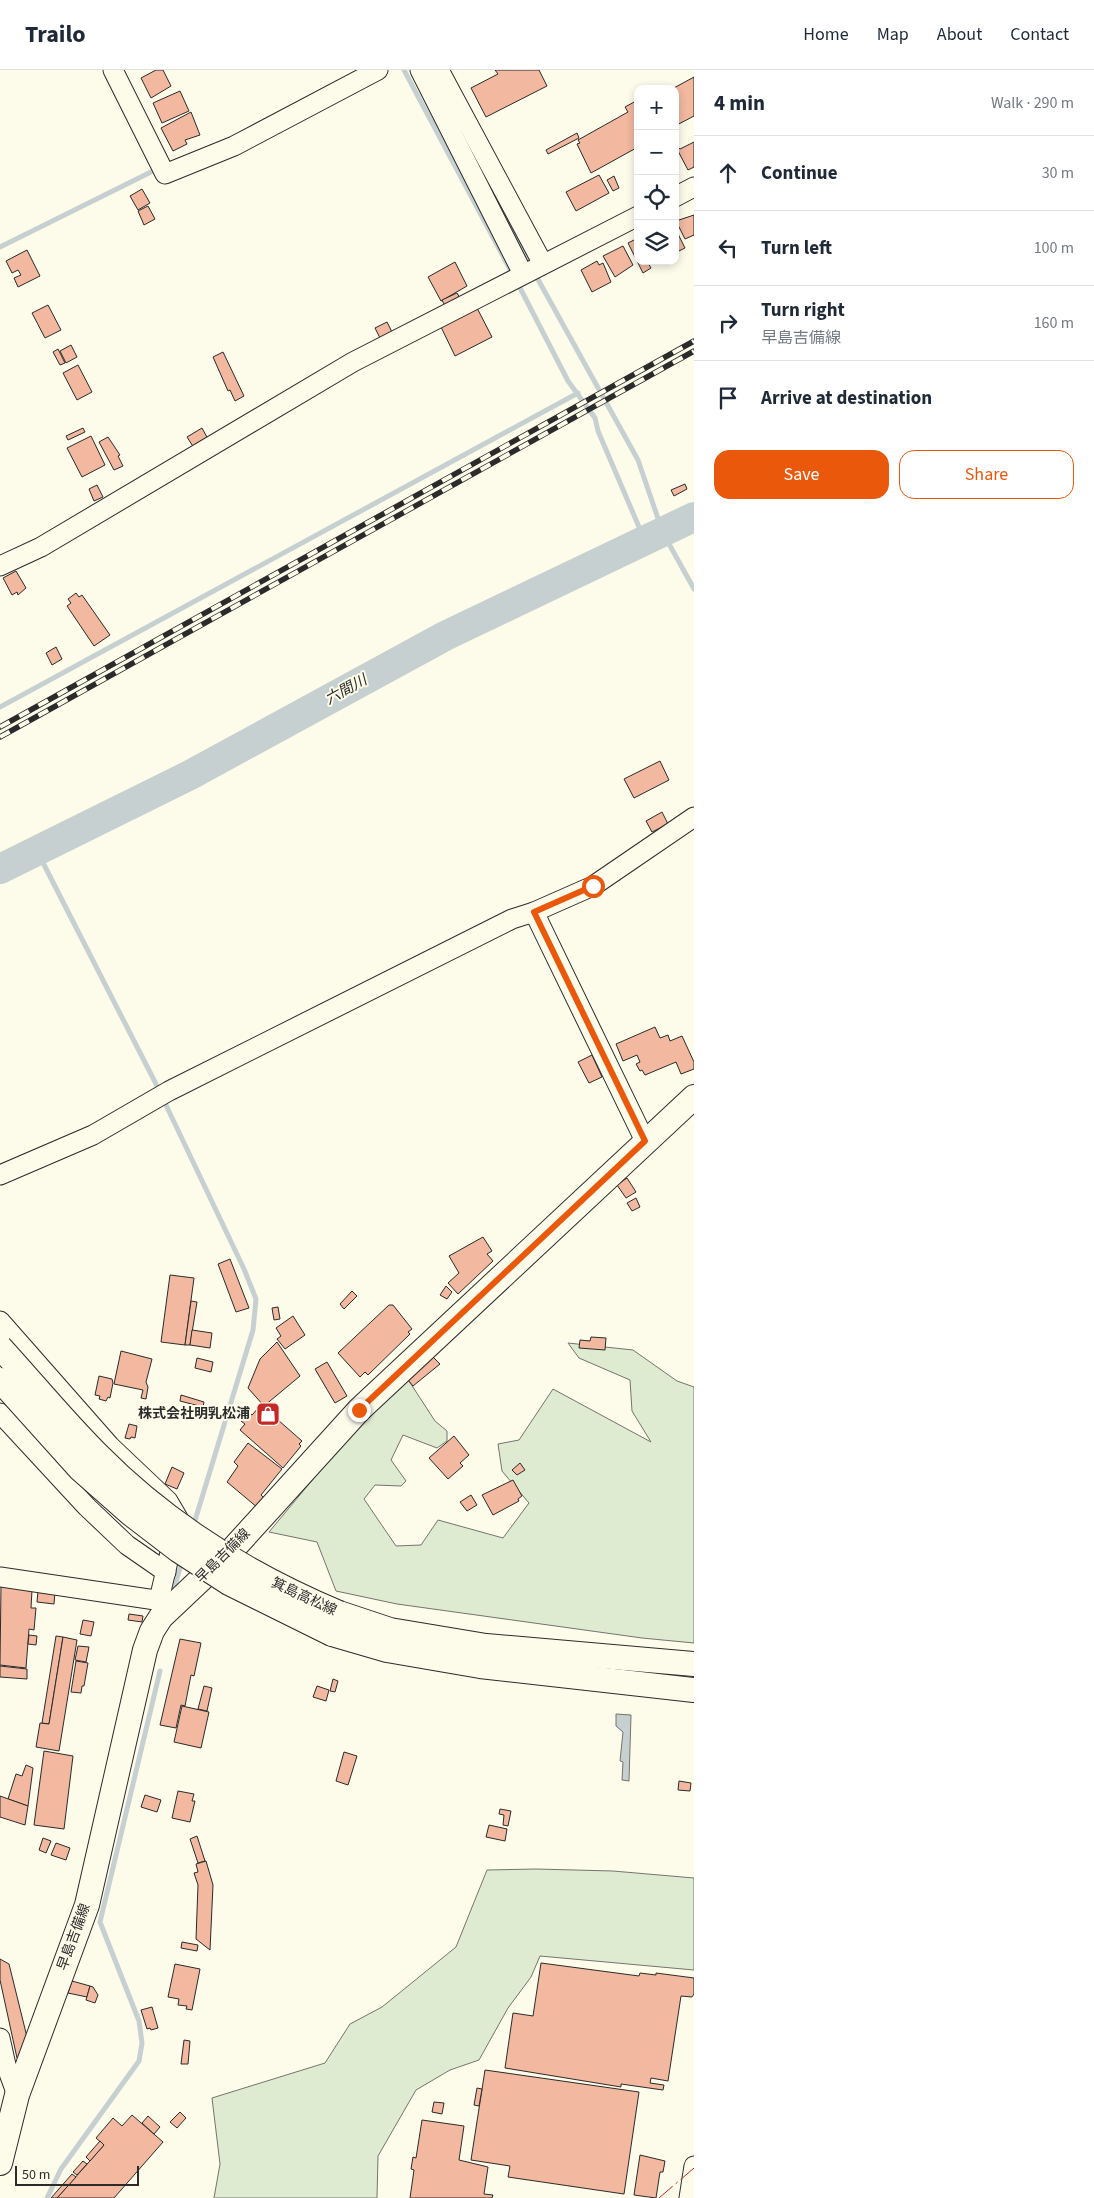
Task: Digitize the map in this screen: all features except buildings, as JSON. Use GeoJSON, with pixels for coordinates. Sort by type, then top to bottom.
{"type":"FeatureCollection","features":[{"type":"Feature","properties":{"kind":"main road","name":"早島吉備線"},"geometry":{"type":"LineString","coordinates":[[0,2163],[17,2095],[87,1905],[145,1650],[167,1601],[232,1550],[359,1410],[694,1097]]}},
{"type":"Feature","properties":{"kind":"main road","name":"箕島高松線"},"geometry":{"type":"LineString","coordinates":[[0,1347],[96,1454],[146,1499],[186,1531],[285,1590],[336,1624],[386,1650],[480,1666],[694,1690]]}},
{"type":"Feature","properties":{"kind":"main road","name":"箕島高松線"},"geometry":{"type":"LineString","coordinates":[[0,1380],[80,1469],[131,1514],[178,1550],[229,1583],[336,1624],[390,1630],[486,1646],[694,1664]]}},
{"type":"Feature","properties":{"kind":"street"},"geometry":{"type":"LineString","coordinates":[[112,70],[165,174],[234,146],[378,70]]}},
{"type":"Feature","properties":{"kind":"street"},"geometry":{"type":"LineString","coordinates":[[420,70],[527,272]]}},
{"type":"Feature","properties":{"kind":"street"},"geometry":{"type":"LineString","coordinates":[[439,70],[527,272]]}},
{"type":"Feature","properties":{"kind":"street"},"geometry":{"type":"LineString","coordinates":[[679,194],[694,187]]}},
{"type":"Feature","properties":{"kind":"street"},"geometry":{"type":"LineString","coordinates":[[0,566],[41,547],[353,362],[634,218]]}},
{"type":"Feature","properties":{"kind":"street"},"geometry":{"type":"LineString","coordinates":[[0,1175],[93,1135],[163,1094],[512,918],[534,912],[593,886],[694,817]]}},
{"type":"Feature","properties":{"kind":"street"},"geometry":{"type":"LineString","coordinates":[[534,912],[645,1141]]}},
{"type":"Feature","properties":{"kind":"street"},"geometry":{"type":"LineString","coordinates":[[0,1321],[110,1446],[168,1501],[178,1518],[166,1572],[167,1601],[0,1577]]}},
{"type":"Feature","properties":{"kind":"street"},"geometry":{"type":"LineString","coordinates":[[0,1413],[87,1507],[127,1545],[166,1572]]}},
{"type":"Feature","properties":{"kind":"street"},"geometry":{"type":"LineString","coordinates":[[0,2038],[6,2065],[17,2095]]}},
{"type":"Feature","properties":{"kind":"street"},"geometry":{"type":"LineString","coordinates":[[689,2198],[694,2166]]}},
{"type":"Feature","properties":{"kind":"green space"},"geometry":{"type":"Polygon","coordinates":[[[568,1343],[633,1350],[677,1381],[694,1387],[694,1643],[642,1638],[397,1604],[336,1591],[317,1542],[269,1532],[369,1412],[407,1378],[435,1421],[447,1431],[447,1441],[437,1448],[403,1435],[391,1460],[406,1481],[401,1486],[375,1485],[364,1499],[396,1546],[421,1545],[438,1520],[503,1538],[529,1503],[502,1471],[498,1444],[519,1440],[553,1389],[651,1442],[632,1411],[630,1380],[579,1358],[568,1343]]]}},
{"type":"Feature","properties":{"kind":"green space"},"geometry":{"type":"Polygon","coordinates":[[[487,1870],[613,1871],[694,1878],[694,1970],[540,1956],[531,1977],[508,2008],[479,2060],[450,2070],[416,2090],[378,2156],[377,2198],[214,2198],[220,2164],[212,2098],[325,2063],[350,2024],[382,2007],[456,1947],[487,1870]]]}},
{"type":"Feature","properties":{"kind":"shaded area"},"geometry":{"type":"Polygon","coordinates":[[[616,1714],[631,1715],[629,1781],[622,1780],[623,1762],[620,1761],[623,1732],[616,1726],[616,1714]]]}},
{"type":"Feature","properties":{"kind":"waterway"},"geometry":{"type":"LineString","coordinates":[[404,70],[513,275]]}},
{"type":"Feature","properties":{"kind":"waterway"},"geometry":{"type":"LineString","coordinates":[[0,247],[159,168]]}},
{"type":"Feature","properties":{"kind":"waterway"},"geometry":{"type":"LineString","coordinates":[[495,199],[531,266]]}},
{"type":"Feature","properties":{"kind":"waterway"},"geometry":{"type":"LineString","coordinates":[[535,274],[638,460],[663,533],[694,589]]}},
{"type":"Feature","properties":{"kind":"waterway"},"geometry":{"type":"LineString","coordinates":[[517,282],[568,381],[595,418],[598,431],[645,541]]}},
{"type":"Feature","properties":{"kind":"waterway"},"geometry":{"type":"LineString","coordinates":[[0,707],[578,393]]}},
{"type":"Feature","properties":{"kind":"waterway","name":"六間川"},"geometry":{"type":"LineString","coordinates":[[0,869],[190,775],[445,636],[694,517]]}},
{"type":"Feature","properties":{"kind":"waterway"},"geometry":{"type":"LineString","coordinates":[[37,851],[155,1082],[244,1269],[256,1299],[253,1330],[193,1527]]}},
{"type":"Feature","properties":{"kind":"waterway"},"geometry":{"type":"LineString","coordinates":[[175,1585],[182,1561]]}},
{"type":"Feature","properties":{"kind":"waterway"},"geometry":{"type":"LineString","coordinates":[[47,2198],[61,2169],[139,2061],[142,2043],[139,2021],[100,1922],[160,1671]]}},
{"type":"Feature","properties":{"kind":"railway"},"geometry":{"type":"LineString","coordinates":[[0,727],[694,341]]}},
{"type":"Feature","properties":{"kind":"railway"},"geometry":{"type":"LineString","coordinates":[[0,737],[694,351]]}},
{"type":"Feature","properties":{"kind":"power"},"geometry":{"type":"LineString","coordinates":[[659,2198],[694,2168]]}},
{"type":"Feature","properties":{"kind":"place","name":"株式会社明乳松浦"},"geometry":{"type":"Point","coordinates":[268,1414]}},
{"type":"Feature","properties":{"kind":"route"},"geometry":{"type":"LineString","coordinates":[[359,1410],[645,1141],[534,912],[593,886]]}}]}
